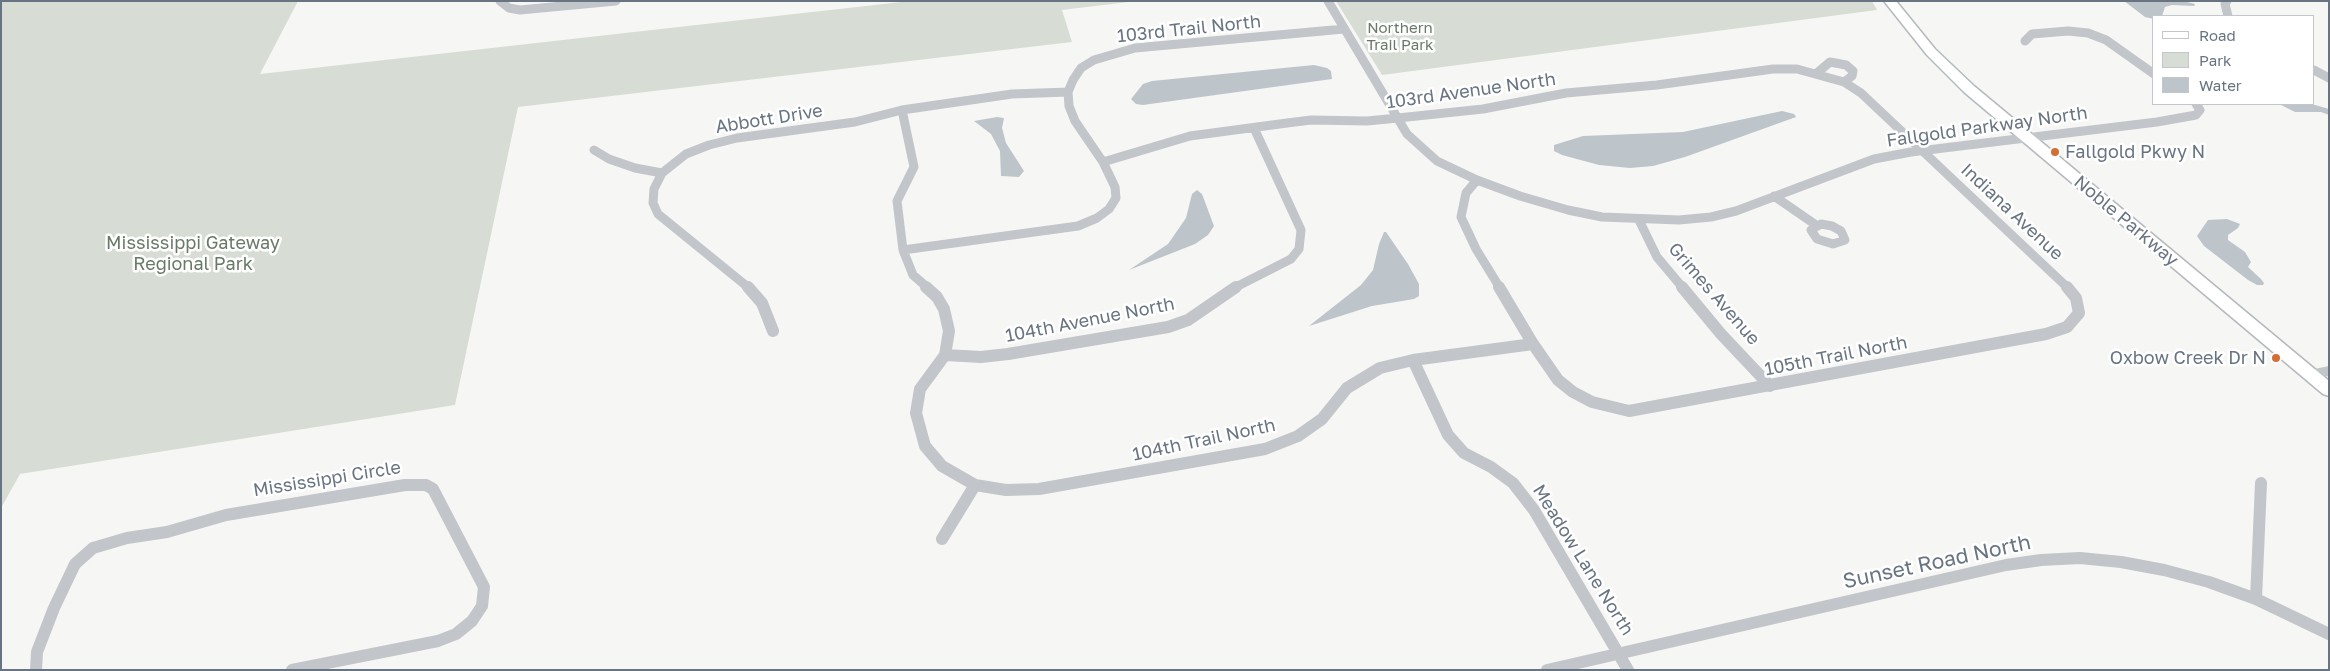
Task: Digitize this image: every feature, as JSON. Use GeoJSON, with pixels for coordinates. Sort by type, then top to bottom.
{"type":"FeatureCollection","features":[{"type":"Feature","properties":{"kind":"main road","name":"Noble Parkway"},"geometry":{"type":"LineString","coordinates":[[1890,1],[1946,68],[2329,390]]}},
{"type":"Feature","properties":{"kind":"street"},"geometry":{"type":"LineString","coordinates":[[500,1],[509,8],[528,10],[616,1]]}},
{"type":"Feature","properties":{"kind":"street","name":"Fallgold Parkway North"},"geometry":{"type":"LineString","coordinates":[[1328,1],[1407,134],[1437,161],[1477,180],[1568,210],[1602,217],[1639,220],[1679,220],[1711,217],[1736,211],[1874,159],[1923,150],[2196,115],[2200,110],[2197,105]]}},
{"type":"Feature","properties":{"kind":"street"},"geometry":{"type":"LineString","coordinates":[[2227,1],[2225,4],[2228,15]]}},
{"type":"Feature","properties":{"kind":"street","name":"103rd Trail North"},"geometry":{"type":"LineString","coordinates":[[1068,92],[1081,68],[1094,60],[1113,53],[1167,44],[1264,38],[1344,29]]}},
{"type":"Feature","properties":{"kind":"street"},"geometry":{"type":"LineString","coordinates":[[2025,41],[2032,34],[2068,31],[2088,33],[2106,40],[2152,73]]}},
{"type":"Feature","properties":{"kind":"street"},"geometry":{"type":"LineString","coordinates":[[1817,73],[1830,62],[1846,65],[1853,72],[1852,76],[1844,82]]}},
{"type":"Feature","properties":{"kind":"street","name":"103rd Avenue North"},"geometry":{"type":"LineString","coordinates":[[1103,162],[1190,136],[1311,120],[1367,121],[1483,109],[1566,93],[1667,84],[1773,69],[1798,69],[1817,73]]}},
{"type":"Feature","properties":{"kind":"street"},"geometry":{"type":"LineString","coordinates":[[2315,71],[2329,78]]}},
{"type":"Feature","properties":{"kind":"street","name":"Indiana Avenue"},"geometry":{"type":"LineString","coordinates":[[1817,73],[1844,82],[1861,93],[2063,282],[2076,298],[2079,313]]}},
{"type":"Feature","properties":{"kind":"street"},"geometry":{"type":"LineString","coordinates":[[903,250],[1059,230],[1078,226],[1097,218],[1109,209],[1116,198],[1115,187],[1103,162],[1075,121],[1069,106],[1068,92]]}},
{"type":"Feature","properties":{"kind":"street","name":"Abbott Drive"},"geometry":{"type":"LineString","coordinates":[[662,173],[686,154],[709,145],[737,138],[855,122],[902,110],[1012,94],[1068,92]]}},
{"type":"Feature","properties":{"kind":"street"},"geometry":{"type":"LineString","coordinates":[[902,110],[914,167],[897,201],[903,250],[913,275],[937,297],[944,309],[949,331],[945,355],[920,389],[916,413],[919,429],[924,446],[942,466],[975,485],[942,539]]}},
{"type":"Feature","properties":{"kind":"street","name":"104th Avenue North"},"geometry":{"type":"LineString","coordinates":[[945,355],[981,357],[1008,354],[1168,327],[1188,320],[1224,294],[1291,259],[1299,249],[1301,230],[1254,128]]}},
{"type":"Feature","properties":{"kind":"street"},"geometry":{"type":"LineString","coordinates":[[594,150],[635,168],[662,173],[654,189],[653,202],[658,214],[750,289],[762,303],[773,331]]}},
{"type":"Feature","properties":{"kind":"street","name":"105th Trail North"},"geometry":{"type":"LineString","coordinates":[[1477,180],[1466,193],[1461,217],[1476,248],[1533,344],[1558,380],[1573,392],[1592,402],[1629,411],[2046,334],[2067,327],[2079,313]]}},
{"type":"Feature","properties":{"kind":"street"},"geometry":{"type":"LineString","coordinates":[[1774,196],[1816,225]]}},
{"type":"Feature","properties":{"kind":"street","name":"Grimes Avenue"},"geometry":{"type":"LineString","coordinates":[[1639,220],[1657,257],[1721,334],[1742,354],[1770,386]]}},
{"type":"Feature","properties":{"kind":"street","name":"104th Trail North"},"geometry":{"type":"LineString","coordinates":[[975,485],[1006,490],[1039,489],[1265,449],[1298,436],[1322,419],[1346,388],[1380,368],[1413,360],[1533,344]]}},
{"type":"Feature","properties":{"kind":"street","name":"Meadow Lane North"},"geometry":{"type":"LineString","coordinates":[[1413,360],[1448,435],[1464,453],[1492,468],[1513,483],[1534,510],[1628,670]]}},
{"type":"Feature","properties":{"kind":"street"},"geometry":{"type":"LineString","coordinates":[[2310,375],[2329,372]]}},
{"type":"Feature","properties":{"kind":"street"},"geometry":{"type":"LineString","coordinates":[[2256,599],[2261,483]]}},
{"type":"Feature","properties":{"kind":"street","name":"Mississippi Circle"},"geometry":{"type":"LineString","coordinates":[[36,670],[36,652],[54,608],[75,564],[82,555],[93,548],[107,542],[167,532],[236,513],[405,485],[426,485],[433,489],[484,587],[482,606],[472,621],[456,634],[438,641],[292,670]]}},
{"type":"Feature","properties":{"kind":"street","name":"Sunset Road North"},"geometry":{"type":"LineString","coordinates":[[1546,670],[2006,565],[2041,560],[2080,558],[2156,568],[2209,582],[2256,599],[2329,634]]}},
{"type":"Feature","properties":{"kind":"green space","name":"Mississippi Gateway Regional Park"},"geometry":{"type":"Polygon","coordinates":[[[1,1],[298,1],[260,74],[910,1],[1137,1],[1062,10],[1072,42],[518,107],[455,405],[20,474],[1,508],[1,1]]]}},
{"type":"Feature","properties":{"kind":"green space","name":"Northern Trail Park"},"geometry":{"type":"Polygon","coordinates":[[[1336,1],[1872,1],[1877,10],[1382,75],[1336,1]]]}},
{"type":"Feature","properties":{"kind":"water"},"geometry":{"type":"Polygon","coordinates":[[[2124,1],[2183,1],[2195,4],[2194,6],[2172,5],[2165,7],[2162,15],[2152,15],[2152,19],[2145,17],[2124,1]]]}},
{"type":"Feature","properties":{"kind":"water"},"geometry":{"type":"Polygon","coordinates":[[[1314,65],[1331,71],[1332,79],[1143,105],[1136,104],[1131,99],[1143,84],[1152,81],[1314,65]]]}},
{"type":"Feature","properties":{"kind":"water"},"geometry":{"type":"Polygon","coordinates":[[[2281,105],[2315,105],[2329,109],[2329,115],[2321,112],[2295,112],[2281,105]]]}},
{"type":"Feature","properties":{"kind":"water"},"geometry":{"type":"Polygon","coordinates":[[[1782,111],[1794,114],[1796,117],[1685,157],[1653,166],[1630,168],[1599,165],[1554,151],[1554,145],[1583,136],[1683,132],[1782,111]]]}},
{"type":"Feature","properties":{"kind":"water"},"geometry":{"type":"Polygon","coordinates":[[[997,117],[1004,118],[1002,128],[1006,143],[1024,171],[1019,177],[1001,176],[1000,151],[991,134],[974,121],[997,117]]]}},
{"type":"Feature","properties":{"kind":"water"},"geometry":{"type":"Polygon","coordinates":[[[1197,190],[1202,194],[1214,226],[1208,235],[1195,244],[1129,270],[1168,244],[1186,218],[1192,194],[1197,190]]]}},
{"type":"Feature","properties":{"kind":"water"},"geometry":{"type":"Polygon","coordinates":[[[2227,219],[2240,224],[2238,228],[2228,235],[2228,240],[2245,252],[2251,262],[2248,267],[2261,279],[2264,283],[2263,285],[2257,285],[2248,280],[2204,246],[2197,236],[2208,220],[2227,219]]]}},
{"type":"Feature","properties":{"kind":"water"},"geometry":{"type":"Polygon","coordinates":[[[1384,232],[1386,232],[1408,264],[1419,284],[1419,296],[1414,299],[1372,306],[1309,326],[1361,285],[1373,270],[1384,232]]]}},
{"type":"Feature","properties":{"kind":"place","name":"Fallgold Pkwy N"},"geometry":{"type":"Point","coordinates":[2055,152]}},
{"type":"Feature","properties":{"kind":"place","name":"Oxbow Creek Dr N"},"geometry":{"type":"Point","coordinates":[2276,358]}}]}
